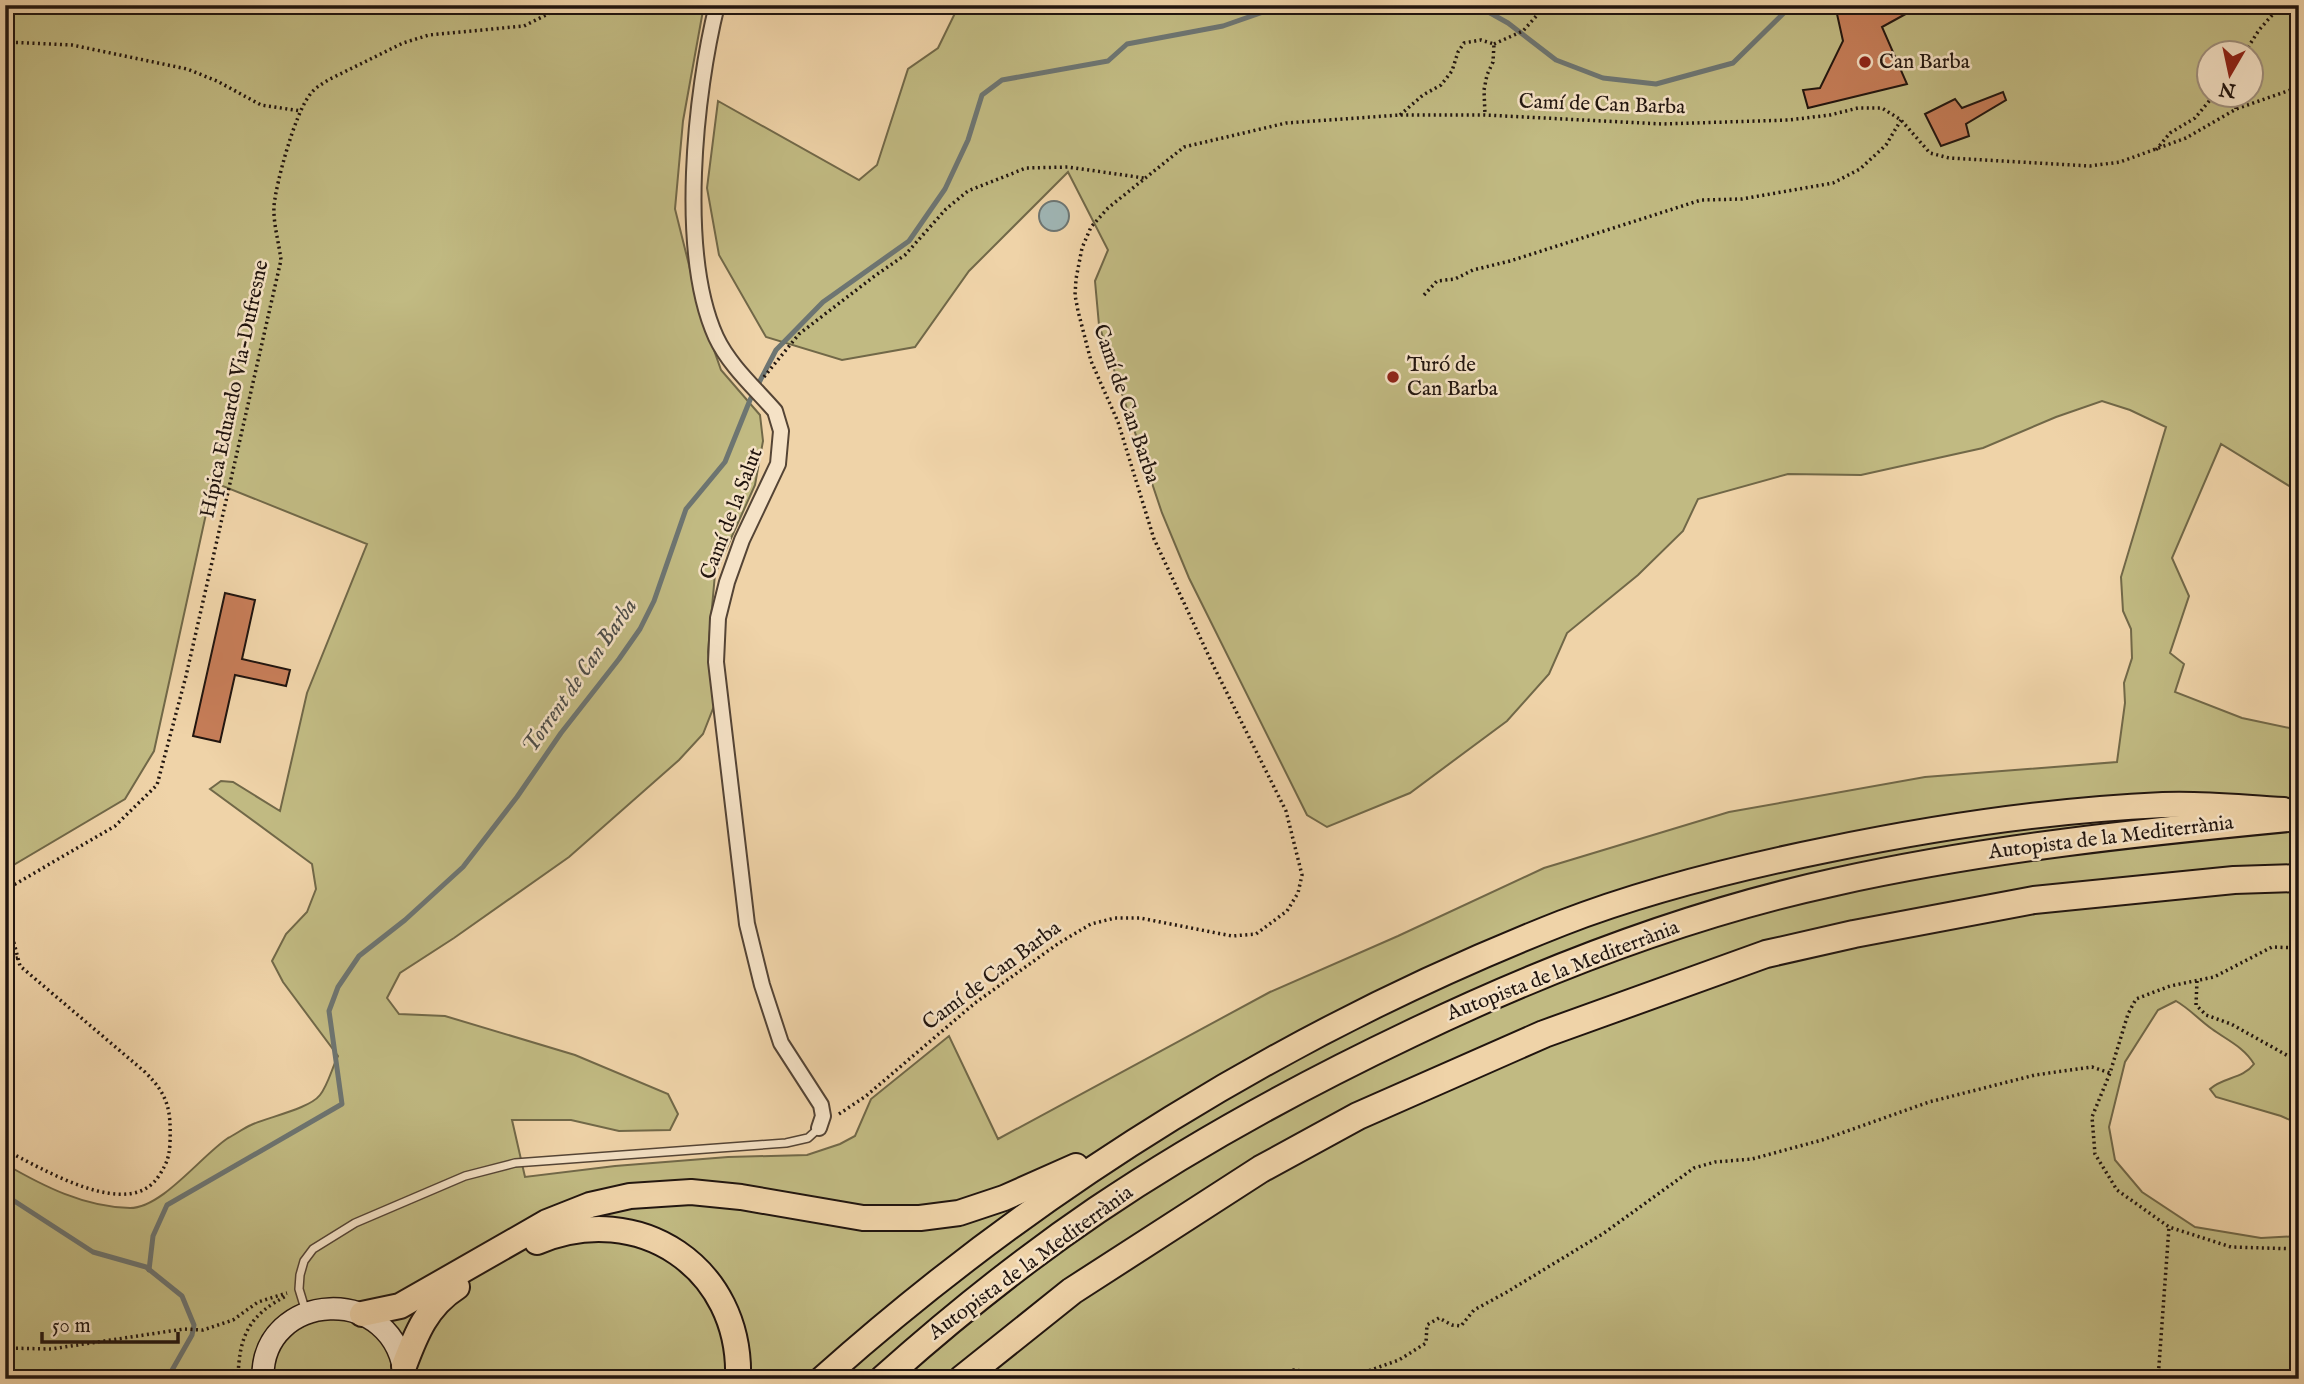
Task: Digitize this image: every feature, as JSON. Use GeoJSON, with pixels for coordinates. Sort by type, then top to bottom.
{"type":"FeatureCollection","features":[{"type":"Feature","properties":{"kind":"highway"},"geometry":{"type":"LineString","coordinates":[[822,1379],[883,1324],[1049,1198],[1218,1089],[1375,1006],[1564,922],[1701,878],[1766,862],[1859,843],[2017,817],[2168,805],[2299,811]]}},
{"type":"Feature","properties":{"kind":"highway","name":"Autopista de la Mediterrània"},"geometry":{"type":"LineString","coordinates":[[883,1379],[926,1340],[1097,1210],[1264,1108],[1358,1059],[1492,995],[1631,941],[1726,910],[1834,882],[1977,854],[2124,834],[2299,817]]}},
{"type":"Feature","properties":{"kind":"highway"},"geometry":{"type":"LineString","coordinates":[[962,1379],[1072,1291],[1261,1169],[1358,1116],[1557,1030],[1766,954],[1854,934],[2034,900],[2234,880],[2299,878]]}},
{"type":"Feature","properties":{"kind":"highway"},"geometry":{"type":"LineString","coordinates":[[362,1314],[400,1306],[547,1222],[590,1205],[630,1196],[691,1192],[741,1197],[863,1219],[920,1218],[959,1213],[1004,1198],[1123,1149]]}},
{"type":"Feature","properties":{"kind":"highway"},"geometry":{"type":"LineString","coordinates":[[404,1372],[425,1316],[449,1292],[515,1251],[571,1231],[597,1229],[639,1236],[682,1255],[696,1266],[724,1303],[738,1349],[738,1379]]}},
{"type":"Feature","properties":{"kind":"main road"},"geometry":{"type":"LineString","coordinates":[[263,1379],[265,1359],[272,1344],[286,1326],[306,1314],[334,1308],[362,1314],[384,1329],[400,1352],[404,1372]]}},
{"type":"Feature","properties":{"kind":"street","name":"Camí de la Salut"},"geometry":{"type":"LineString","coordinates":[[717,5],[701,97],[694,197],[695,248],[700,283],[715,335],[726,356],[775,411],[779,421],[780,455],[775,472],[742,540],[727,582],[718,618],[716,662],[747,924],[762,985],[781,1043],[821,1105],[823,1116],[819,1128]]}},
{"type":"Feature","properties":{"kind":"lane"},"geometry":{"type":"LineString","coordinates":[[306,1314],[299,1289],[304,1261],[313,1249],[355,1223],[465,1176],[528,1161],[786,1143],[808,1138],[819,1128]]}},
{"type":"Feature","properties":{"kind":"path","name":"Hípica Eduardo Via-Dufresne"},"geometry":{"type":"LineString","coordinates":[[5,890],[115,826],[157,785],[186,676],[281,260],[274,209],[276,185],[301,111],[309,96],[319,86],[403,43],[429,35],[524,26],[566,5]]}},
{"type":"Feature","properties":{"kind":"path"},"geometry":{"type":"LineString","coordinates":[[1400,115],[1423,94],[1441,85],[1452,71],[1464,43],[1481,40],[1493,44],[1523,31],[1546,5]]}},
{"type":"Feature","properties":{"kind":"path"},"geometry":{"type":"LineString","coordinates":[[2254,38],[2281,5]]}},
{"type":"Feature","properties":{"kind":"path"},"geometry":{"type":"LineString","coordinates":[[5,42],[72,45],[187,69],[217,81],[261,105],[301,111]]}},
{"type":"Feature","properties":{"kind":"path"},"geometry":{"type":"LineString","coordinates":[[1485,116],[1485,90],[1487,75],[1493,62],[1493,44]]}},
{"type":"Feature","properties":{"kind":"path","name":"Camí de Can Barba"},"geometry":{"type":"LineString","coordinates":[[819,1128],[866,1096],[975,1003],[1059,943],[1091,924],[1115,918],[1140,918],[1232,936],[1256,934],[1287,911],[1298,893],[1302,875],[1286,811],[1154,539],[1118,422],[1091,361],[1075,295],[1082,248],[1091,227],[1144,177],[1184,147],[1286,123],[1400,115],[1673,124],[1789,120],[1858,108],[1882,108],[1901,120],[1930,153],[1949,158],[2090,166],[2120,162],[2155,150],[2186,138],[2236,109],[2299,87]]}},
{"type":"Feature","properties":{"kind":"path"},"geometry":{"type":"LineString","coordinates":[[2155,150],[2170,133],[2202,108]]}},
{"type":"Feature","properties":{"kind":"path"},"geometry":{"type":"LineString","coordinates":[[1424,295],[1437,281],[1455,279],[1473,270],[1510,261],[1701,200],[1742,199],[1833,183],[1860,169],[1886,145],[1901,120]]}},
{"type":"Feature","properties":{"kind":"path"},"geometry":{"type":"LineString","coordinates":[[755,388],[799,334],[905,255],[946,209],[968,191],[1026,168],[1068,167],[1144,177]]}},
{"type":"Feature","properties":{"kind":"path"},"geometry":{"type":"LineString","coordinates":[[5,922],[20,966],[101,1032],[162,1089],[171,1114],[169,1159],[157,1180],[141,1192],[115,1194],[77,1186],[5,1150]]}},
{"type":"Feature","properties":{"kind":"path"},"geometry":{"type":"LineString","coordinates":[[2299,948],[2272,947],[2214,977],[2170,986],[2136,999],[2128,1014],[2110,1073],[2092,1118],[2095,1154],[2117,1190],[2169,1227],[2231,1247],[2299,1249]]}},
{"type":"Feature","properties":{"kind":"path"},"geometry":{"type":"LineString","coordinates":[[5,960],[18,958]]}},
{"type":"Feature","properties":{"kind":"path"},"geometry":{"type":"LineString","coordinates":[[2197,981],[2196,1005],[2206,1015],[2231,1024],[2299,1062]]}},
{"type":"Feature","properties":{"kind":"path"},"geometry":{"type":"LineString","coordinates":[[1189,1379],[1196,1376],[1262,1375],[1294,1370],[1328,1374],[1368,1371],[1399,1360],[1426,1343],[1427,1325],[1440,1318],[1452,1325],[1461,1326],[1474,1310],[1604,1233],[1694,1168],[1715,1162],[1752,1159],[1822,1140],[1929,1102],[2035,1075],[2092,1067],[2110,1073]]}},
{"type":"Feature","properties":{"kind":"path"},"geometry":{"type":"LineString","coordinates":[[2158,1379],[2169,1227]]}},
{"type":"Feature","properties":{"kind":"path"},"geometry":{"type":"LineString","coordinates":[[5,1348],[51,1349],[184,1329],[203,1330],[233,1320],[258,1302],[299,1289]]}},
{"type":"Feature","properties":{"kind":"shaded area"},"geometry":{"type":"Polygon","coordinates":[[[5,5],[704,5],[683,121],[675,209],[701,313],[721,370],[760,415],[763,441],[755,485],[715,574],[708,652],[714,706],[703,734],[679,760],[569,857],[400,973],[387,998],[399,1014],[445,1016],[575,1055],[668,1094],[678,1114],[670,1130],[619,1131],[571,1120],[512,1120],[525,1177],[615,1166],[728,1157],[807,1155],[855,1136],[871,1099],[949,1036],[998,1139],[1270,992],[1544,868],[1729,812],[1925,777],[2117,762],[2125,703],[2124,683],[2132,658],[2131,629],[2123,611],[2121,577],[2166,427],[2130,410],[2102,401],[1983,448],[1861,475],[1788,474],[1698,499],[1683,531],[1638,575],[1567,633],[1549,674],[1507,721],[1410,793],[1327,827],[1307,815],[1189,578],[1162,513],[1099,325],[1095,281],[1108,250],[1068,172],[969,271],[915,347],[842,360],[766,337],[719,255],[707,188],[718,101],[859,180],[877,165],[908,69],[938,48],[959,5],[2299,5],[2299,492],[2221,444],[2172,558],[2189,596],[2170,653],[2184,664],[2175,692],[2242,718],[2299,730],[2299,1124],[2216,1097],[2210,1089],[2244,1073],[2254,1064],[2240,1048],[2176,1001],[2158,1010],[2125,1062],[2109,1127],[2115,1160],[2142,1192],[2195,1227],[2261,1238],[2299,1236],[2299,1379],[5,1379],[5,1164],[64,1194],[96,1204],[130,1208],[142,1206],[168,1191],[228,1138],[251,1125],[315,1100],[328,1081],[338,1056],[283,982],[272,961],[286,934],[307,912],[316,889],[312,864],[210,789],[221,781],[233,782],[280,811],[307,693],[367,544],[213,482],[154,751],[125,799],[5,870],[5,5]]]}},
{"type":"Feature","properties":{"kind":"water"},"geometry":{"type":"Polygon","coordinates":[[[1054,201],[1065,205],[1069,216],[1065,227],[1054,231],[1043,227],[1039,216],[1043,205],[1054,201]]]}},
{"type":"Feature","properties":{"kind":"building","name":"Can Barba"},"geometry":{"type":"Polygon","coordinates":[[[1835,5],[1922,5],[1882,27],[1907,84],[1808,108],[1803,90],[1820,88],[1843,41],[1835,5]]]}},
{"type":"Feature","properties":{"kind":"building","name":"Can Barba"},"geometry":{"type":"Polygon","coordinates":[[[2003,92],[2006,100],[1966,124],[1969,136],[1941,146],[1925,114],[1955,99],[1962,108],[2003,92]]]}},
{"type":"Feature","properties":{"kind":"building"},"geometry":{"type":"Polygon","coordinates":[[[225,593],[255,600],[242,659],[290,670],[286,686],[235,675],[220,742],[193,736],[225,593]]]}},
{"type":"Feature","properties":{"kind":"waterway","name":"Torrent de Can Barba"},"geometry":{"type":"LineString","coordinates":[[149,1270],[153,1236],[167,1205],[342,1104],[329,1011],[338,987],[359,956],[405,920],[463,867],[619,659],[640,629],[654,601],[686,509],[725,462],[750,400],[776,350],[823,302],[909,241],[945,189],[968,140],[982,95],[1002,80],[1108,61],[1127,44],[1223,26],[1283,5]]}},
{"type":"Feature","properties":{"kind":"waterway","name":"Torrent de Can Barba"},"geometry":{"type":"LineString","coordinates":[[1467,5],[1483,9],[1508,23],[1556,60],[1603,78],[1656,84],[1733,63],[1792,5]]}},
{"type":"Feature","properties":{"kind":"waterway"},"geometry":{"type":"LineString","coordinates":[[5,1195],[93,1252],[146,1267],[182,1296],[194,1325],[192,1335],[167,1379]]}},
{"type":"Feature","properties":{"kind":"waterway"},"geometry":{"type":"LineString","coordinates":[[37,1379],[61,1379]]}},
{"type":"Feature","properties":{"kind":"place","name":"Can Barba"},"geometry":{"type":"Point","coordinates":[1865,62]}},
{"type":"Feature","properties":{"kind":"place","name":"Turó de Can Barba"},"geometry":{"type":"Point","coordinates":[1393,377]}}]}
